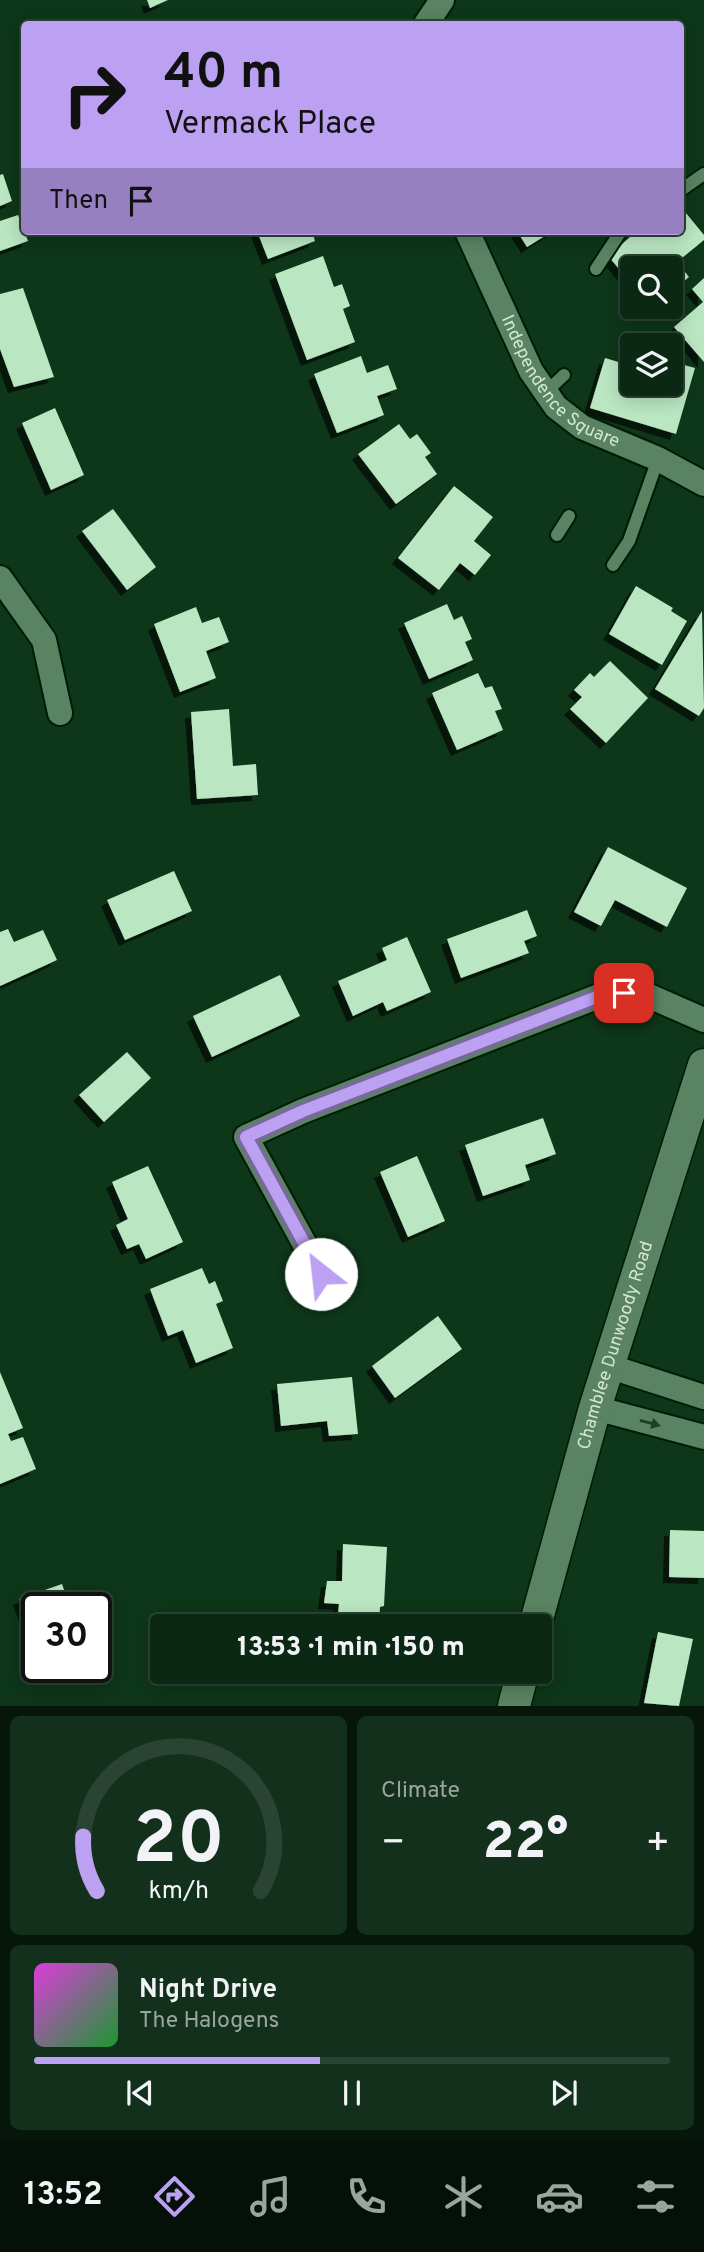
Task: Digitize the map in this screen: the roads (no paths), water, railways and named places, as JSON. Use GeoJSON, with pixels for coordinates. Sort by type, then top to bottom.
{"type":"FeatureCollection","features":[{"type":"Feature","properties":{"kind":"street"},"geometry":{"type":"LineString","coordinates":[[428,21],[442,0]]}},
{"type":"Feature","properties":{"kind":"street","name":"Independence Square"},"geometry":{"type":"LineString","coordinates":[[469,235],[531,371],[555,407],[582,427],[658,459],[704,484]]}},
{"type":"Feature","properties":{"kind":"street"},"geometry":{"type":"LineString","coordinates":[[0,578],[44,639],[60,713]]}},
{"type":"Feature","properties":{"kind":"street"},"geometry":{"type":"LineString","coordinates":[[321,1274],[246,1137],[303,1111],[607,993],[640,992],[704,1020]]}},
{"type":"Feature","properties":{"kind":"street","name":"Chamblee Dunwoody Road"},"geometry":{"type":"LineString","coordinates":[[537,1614],[595,1408],[704,1065]]}},
{"type":"Feature","properties":{"kind":"street"},"geometry":{"type":"LineString","coordinates":[[608,1366],[704,1397]]}},
{"type":"Feature","properties":{"kind":"street"},"geometry":{"type":"LineString","coordinates":[[595,1408],[704,1437]]}},
{"type":"Feature","properties":{"kind":"street"},"geometry":{"type":"LineString","coordinates":[[514,1706],[520,1684]]}},
{"type":"Feature","properties":{"kind":"lane"},"geometry":{"type":"LineString","coordinates":[[684,188],[704,174]]}},
{"type":"Feature","properties":{"kind":"lane"},"geometry":{"type":"LineString","coordinates":[[596,269],[618,235]]}},
{"type":"Feature","properties":{"kind":"lane"},"geometry":{"type":"LineString","coordinates":[[546,392],[564,375]]}},
{"type":"Feature","properties":{"kind":"lane"},"geometry":{"type":"LineString","coordinates":[[613,565],[629,541],[658,459]]}},
{"type":"Feature","properties":{"kind":"lane"},"geometry":{"type":"LineString","coordinates":[[557,535],[569,516]]}}]}
